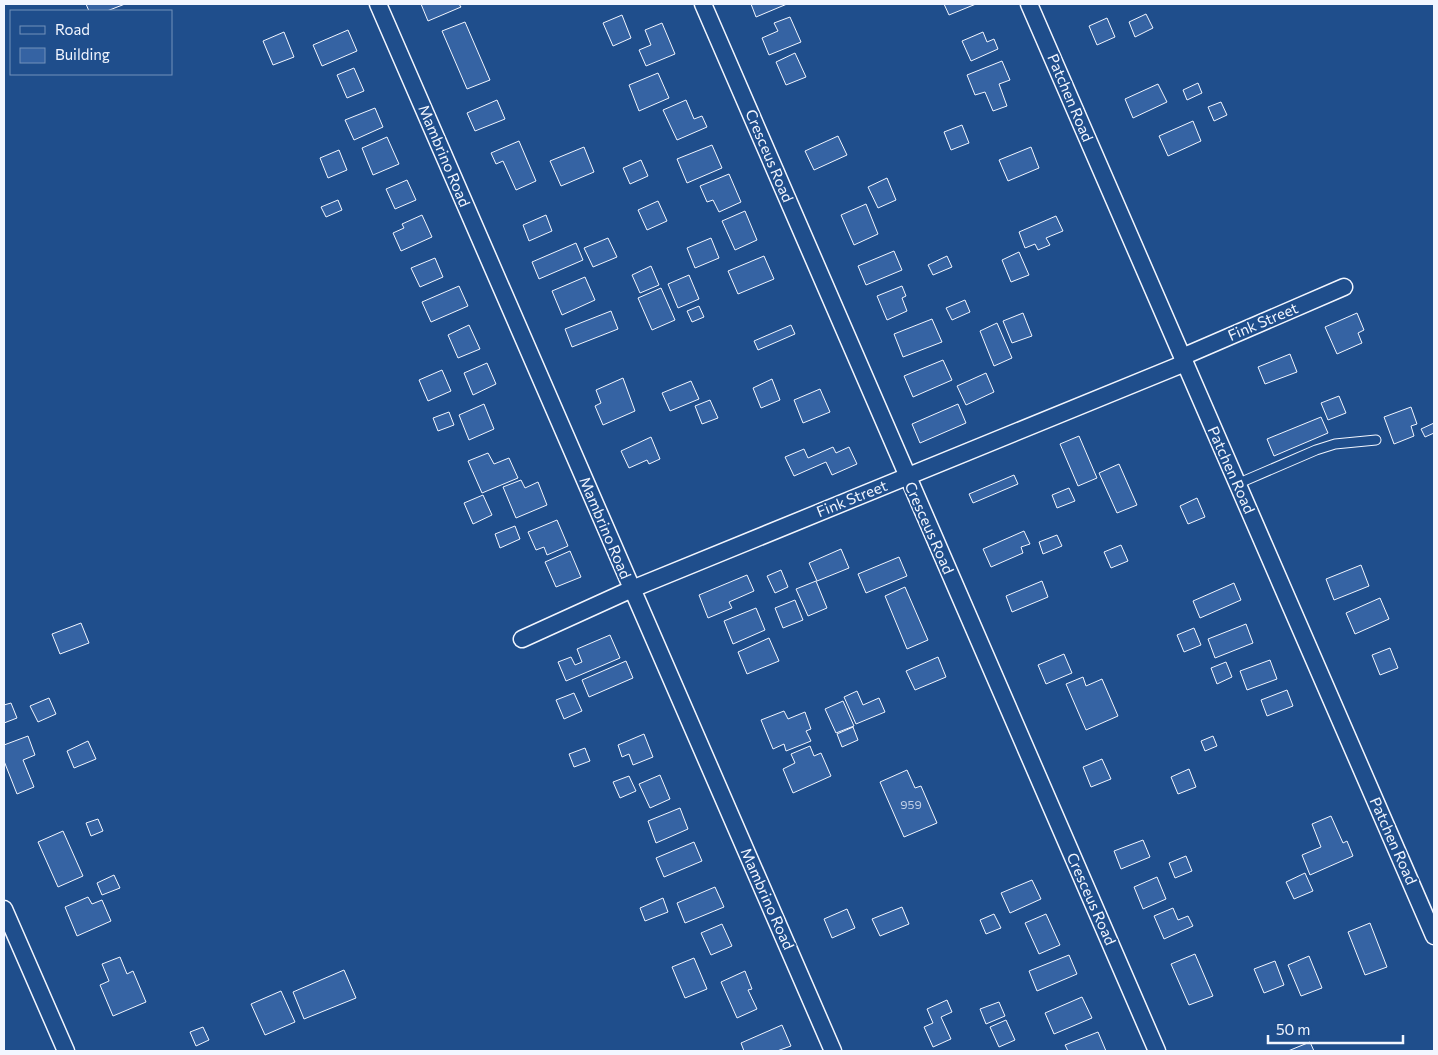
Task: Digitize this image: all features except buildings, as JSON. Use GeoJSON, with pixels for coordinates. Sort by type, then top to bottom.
{"type":"FeatureCollection","features":[{"type":"Feature","properties":{"kind":"street","name":"Mambrino Road"},"geometry":{"type":"LineString","coordinates":[[378,4],[833,1051]]}},
{"type":"Feature","properties":{"kind":"street","name":"Cresceus Road"},"geometry":{"type":"LineString","coordinates":[[704,4],[1157,1051]]}},
{"type":"Feature","properties":{"kind":"street","name":"Patchen Road"},"geometry":{"type":"LineString","coordinates":[[1029,4],[1434,936]]}},
{"type":"Feature","properties":{"kind":"street","name":"Fink Street"},"geometry":{"type":"LineString","coordinates":[[522,639],[632,590],[1183,360],[1344,287]]}},
{"type":"Feature","properties":{"kind":"street"},"geometry":{"type":"LineString","coordinates":[[4,909],[66,1051]]}},
{"type":"Feature","properties":{"kind":"lane"},"geometry":{"type":"LineString","coordinates":[[1238,484],[1335,444],[1376,440]]}}]}
